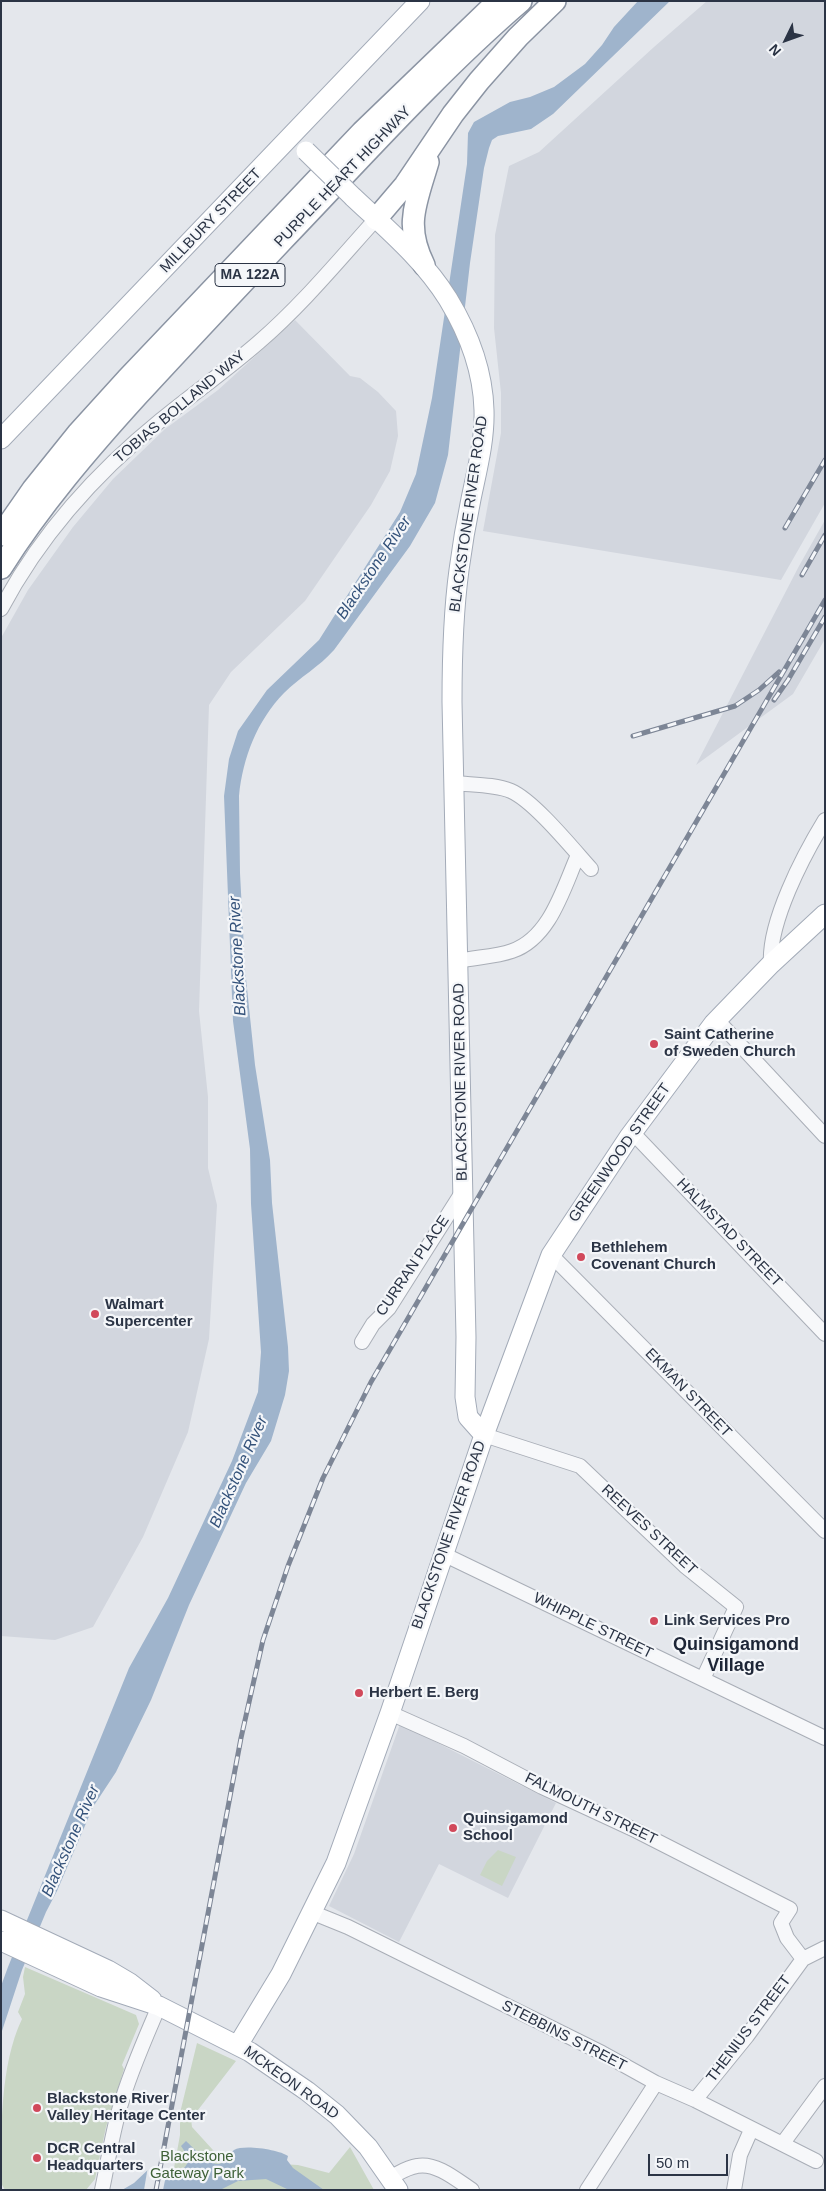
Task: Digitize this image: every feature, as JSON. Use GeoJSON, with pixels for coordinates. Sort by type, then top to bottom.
{"type":"FeatureCollection","features":[{"type":"Feature","properties":{"kind":"highway","name":"PURPLE HEART HIGHWAY"},"geometry":{"type":"LineString","coordinates":[[1,535],[39,482],[78,433],[127,379],[362,132],[498,1]]}},
{"type":"Feature","properties":{"kind":"highway","name":"PURPLE HEART HIGHWAY"},"geometry":{"type":"LineString","coordinates":[[1,568],[36,516],[70,472],[197,330],[403,114],[521,1]]}},
{"type":"Feature","properties":{"kind":"highway"},"geometry":{"type":"LineString","coordinates":[[376,219],[405,186],[453,114],[479,81],[518,36],[555,1]]}},
{"type":"Feature","properties":{"kind":"highway"},"geometry":{"type":"LineString","coordinates":[[424,265],[414,241],[414,215],[433,146]]}},
{"type":"Feature","properties":{"kind":"main road","name":"MILLBURY STREET"},"geometry":{"type":"LineString","coordinates":[[1,439],[292,137],[420,1]]}},
{"type":"Feature","properties":{"kind":"main road","name":"BLACKSTONE RIVER ROAD"},"geometry":{"type":"LineString","coordinates":[[238,2045],[281,1974],[336,1863],[390,1713],[484,1435],[468,1417],[465,1397],[466,1337],[452,663],[455,602],[467,523],[482,448],[484,409],[482,391],[473,354],[459,318],[424,265],[292,137]]}},
{"type":"Feature","properties":{"kind":"main road","name":"GREENWOOD STREET"},"geometry":{"type":"LineString","coordinates":[[484,1435],[551,1255],[632,1132],[717,1020],[771,964],[825,914]]}},
{"type":"Feature","properties":{"kind":"main road","name":"MCKEON ROAD"},"geometry":{"type":"LineString","coordinates":[[1,1920],[55,1955]]}},
{"type":"Feature","properties":{"kind":"main road","name":"MCKEON ROAD"},"geometry":{"type":"LineString","coordinates":[[1,1941],[55,1955],[125,1980],[159,2006],[238,2045],[282,2073],[337,2115],[368,2147],[395,2183]]}},
{"type":"Feature","properties":{"kind":"street","name":"TOBIAS BOLLAND WAY"},"geometry":{"type":"LineString","coordinates":[[1,609],[42,544],[89,486],[161,420],[225,370],[292,312],[376,219]]}},
{"type":"Feature","properties":{"kind":"street"},"geometry":{"type":"LineString","coordinates":[[454,783],[502,788],[516,794],[534,808],[591,869]]}},
{"type":"Feature","properties":{"kind":"street"},"geometry":{"type":"LineString","coordinates":[[771,964],[770,950],[780,912],[825,820]]}},
{"type":"Feature","properties":{"kind":"street"},"geometry":{"type":"LineString","coordinates":[[458,961],[505,953],[531,942],[546,924],[578,855]]}},
{"type":"Feature","properties":{"kind":"street"},"geometry":{"type":"LineString","coordinates":[[717,1020],[825,1136]]}},
{"type":"Feature","properties":{"kind":"street","name":"HALMSTAD STREET"},"geometry":{"type":"LineString","coordinates":[[632,1132],[825,1334]]}},
{"type":"Feature","properties":{"kind":"street","name":"CURRAN PLACE"},"geometry":{"type":"LineString","coordinates":[[362,1342],[373,1324],[389,1308],[463,1190]]}},
{"type":"Feature","properties":{"kind":"street","name":"EKMAN STREET"},"geometry":{"type":"LineString","coordinates":[[551,1255],[825,1532]]}},
{"type":"Feature","properties":{"kind":"street","name":"REEVES STREET"},"geometry":{"type":"LineString","coordinates":[[484,1435],[580,1466],[685,1566],[736,1607],[703,1679]]}},
{"type":"Feature","properties":{"kind":"street","name":"WHIPPLE STREET"},"geometry":{"type":"LineString","coordinates":[[443,1554],[825,1738]]}},
{"type":"Feature","properties":{"kind":"street","name":"FALMOUTH STREET"},"geometry":{"type":"LineString","coordinates":[[390,1713],[464,1746],[542,1787],[636,1831],[790,1909],[781,1923],[786,1938],[803,1959]]}},
{"type":"Feature","properties":{"kind":"street","name":"STEBBINS STREET"},"geometry":{"type":"LineString","coordinates":[[311,1912],[348,1927],[602,2053],[656,2083],[695,2100],[816,2161]]}},
{"type":"Feature","properties":{"kind":"street"},"geometry":{"type":"LineString","coordinates":[[803,1959],[825,1948]]}},
{"type":"Feature","properties":{"kind":"street","name":"THENIUS STREET"},"geometry":{"type":"LineString","coordinates":[[695,2100],[747,2036],[803,1959]]}},
{"type":"Feature","properties":{"kind":"street"},"geometry":{"type":"LineString","coordinates":[[103,2187],[113,2132],[123,2096],[159,2006]]}},
{"type":"Feature","properties":{"kind":"street"},"geometry":{"type":"LineString","coordinates":[[587,2190],[656,2083]]}},
{"type":"Feature","properties":{"kind":"street"},"geometry":{"type":"LineString","coordinates":[[783,2143],[825,2086]]}},
{"type":"Feature","properties":{"kind":"street"},"geometry":{"type":"LineString","coordinates":[[734,2190],[740,2155],[752,2130]]}},
{"type":"Feature","properties":{"kind":"street"},"geometry":{"type":"LineString","coordinates":[[395,2183],[418,2166],[430,2166],[444,2172],[472,2190]]}},
{"type":"Feature","properties":{"kind":"shaded area"},"geometry":{"type":"Polygon","coordinates":[[[707,1],[825,1],[825,503],[781,580],[483,531],[501,433],[501,393],[494,328],[495,235],[509,166],[539,152],[707,1]]]}},
{"type":"Feature","properties":{"kind":"shaded area"},"geometry":{"type":"Polygon","coordinates":[[[295,320],[350,376],[360,378],[378,392],[396,411],[398,436],[390,471],[371,505],[305,601],[231,672],[209,705],[199,1011],[208,1097],[208,1168],[217,1205],[209,1339],[188,1432],[143,1537],[93,1627],[55,1640],[1,1636],[1,638],[28,590],[73,527],[113,479],[165,429],[218,390],[295,320]]]}},
{"type":"Feature","properties":{"kind":"shaded area"},"geometry":{"type":"Polygon","coordinates":[[[825,520],[825,639],[793,694],[696,765],[799,566],[825,520]]]}},
{"type":"Feature","properties":{"kind":"shaded area","name":"Quinsigamond School"},"geometry":{"type":"Polygon","coordinates":[[[400,1724],[556,1803],[508,1898],[439,1864],[399,1942],[329,1906],[354,1854],[400,1724]]]}},
{"type":"Feature","properties":{"kind":"green space"},"geometry":{"type":"Polygon","coordinates":[[[498,1850],[516,1857],[502,1886],[480,1875],[487,1861],[498,1850]]]}},
{"type":"Feature","properties":{"kind":"green space"},"geometry":{"type":"Polygon","coordinates":[[[25,1967],[136,2015],[139,2024],[122,2065],[124,2069],[106,2127],[95,2179],[86,2190],[5,2190],[1,2183],[3,2098],[9,2057],[22,2019],[18,2012],[25,1994],[23,1977],[25,1967]]]}},
{"type":"Feature","properties":{"kind":"green space","name":"Blackstone Gateway Park"},"geometry":{"type":"Polygon","coordinates":[[[197,2043],[236,2061],[191,2119],[192,2127],[223,2161],[298,2165],[329,2173],[350,2147],[374,2190],[170,2190],[180,2135],[180,2113],[197,2043]]]}},
{"type":"Feature","properties":{"kind":"water","name":"Blackstone River"},"geometry":{"type":"Polygon","coordinates":[[[638,1],[670,1],[553,114],[531,129],[498,136],[492,140],[484,168],[470,263],[448,455],[435,503],[410,546],[334,650],[290,687],[274,704],[259,728],[248,754],[239,796],[240,873],[245,969],[255,1065],[270,1160],[272,1203],[288,1347],[289,1371],[285,1395],[271,1441],[246,1483],[189,1605],[151,1700],[116,1772],[93,1807],[46,1912],[22,1970],[1,2034],[1,1986],[8,1967],[129,1668],[168,1598],[232,1461],[258,1392],[261,1352],[251,1204],[250,1149],[233,1021],[224,796],[229,759],[238,731],[267,690],[319,640],[400,512],[416,474],[432,398],[467,164],[468,133],[474,122],[510,102],[530,97],[554,87],[585,64],[602,45],[614,27],[638,1]]]}},
{"type":"Feature","properties":{"kind":"water"},"geometry":{"type":"Polygon","coordinates":[[[186,2141],[204,2158],[217,2164],[223,2163],[234,2150],[239,2148],[262,2148],[284,2154],[288,2156],[287,2160],[293,2168],[324,2190],[289,2190],[266,2179],[238,2181],[220,2190],[122,2190],[134,2183],[152,2166],[180,2171],[190,2159],[181,2146],[186,2141]]]}},
{"type":"Feature","properties":{"kind":"pier"},"geometry":{"type":"Polygon","coordinates":[[[151,2164],[168,2166],[163,2190],[144,2190],[148,2166],[151,2164]]]}},
{"type":"Feature","properties":{"kind":"railway"},"geometry":{"type":"LineString","coordinates":[[785,528],[825,460]]}},
{"type":"Feature","properties":{"kind":"railway"},"geometry":{"type":"LineString","coordinates":[[802,575],[825,535]]}},
{"type":"Feature","properties":{"kind":"railway"},"geometry":{"type":"LineString","coordinates":[[156,2190],[241,1738],[263,1640],[288,1566],[323,1478],[371,1382],[825,600]]}},
{"type":"Feature","properties":{"kind":"railway"},"geometry":{"type":"LineString","coordinates":[[774,700],[825,617]]}},
{"type":"Feature","properties":{"kind":"railway"},"geometry":{"type":"LineString","coordinates":[[633,736],[735,706],[759,690],[779,672]]}},
{"type":"Feature","properties":{"kind":"place","name":"Saint Catherine of Sweden Church"},"geometry":{"type":"Point","coordinates":[654,1044]}},
{"type":"Feature","properties":{"kind":"place","name":"Bethlehem Covenant Church"},"geometry":{"type":"Point","coordinates":[581,1257]}},
{"type":"Feature","properties":{"kind":"place","name":"Walmart Supercenter"},"geometry":{"type":"Point","coordinates":[95,1314]}},
{"type":"Feature","properties":{"kind":"place","name":"Link Services Pro"},"geometry":{"type":"Point","coordinates":[654,1621]}},
{"type":"Feature","properties":{"kind":"place","name":"Herbert E. Berg"},"geometry":{"type":"Point","coordinates":[359,1693]}},
{"type":"Feature","properties":{"kind":"place","name":"Quinsigamond School"},"geometry":{"type":"Point","coordinates":[453,1828]}},
{"type":"Feature","properties":{"kind":"place","name":"Blackstone River Valley Heritage Center"},"geometry":{"type":"Point","coordinates":[37,2108]}},
{"type":"Feature","properties":{"kind":"place","name":"DCR Central Headquarters"},"geometry":{"type":"Point","coordinates":[37,2158]}},
{"type":"Feature","properties":{"kind":"district","name":"Quinsigamond Village"},"geometry":{"type":"Point","coordinates":[736,1655]}}]}
